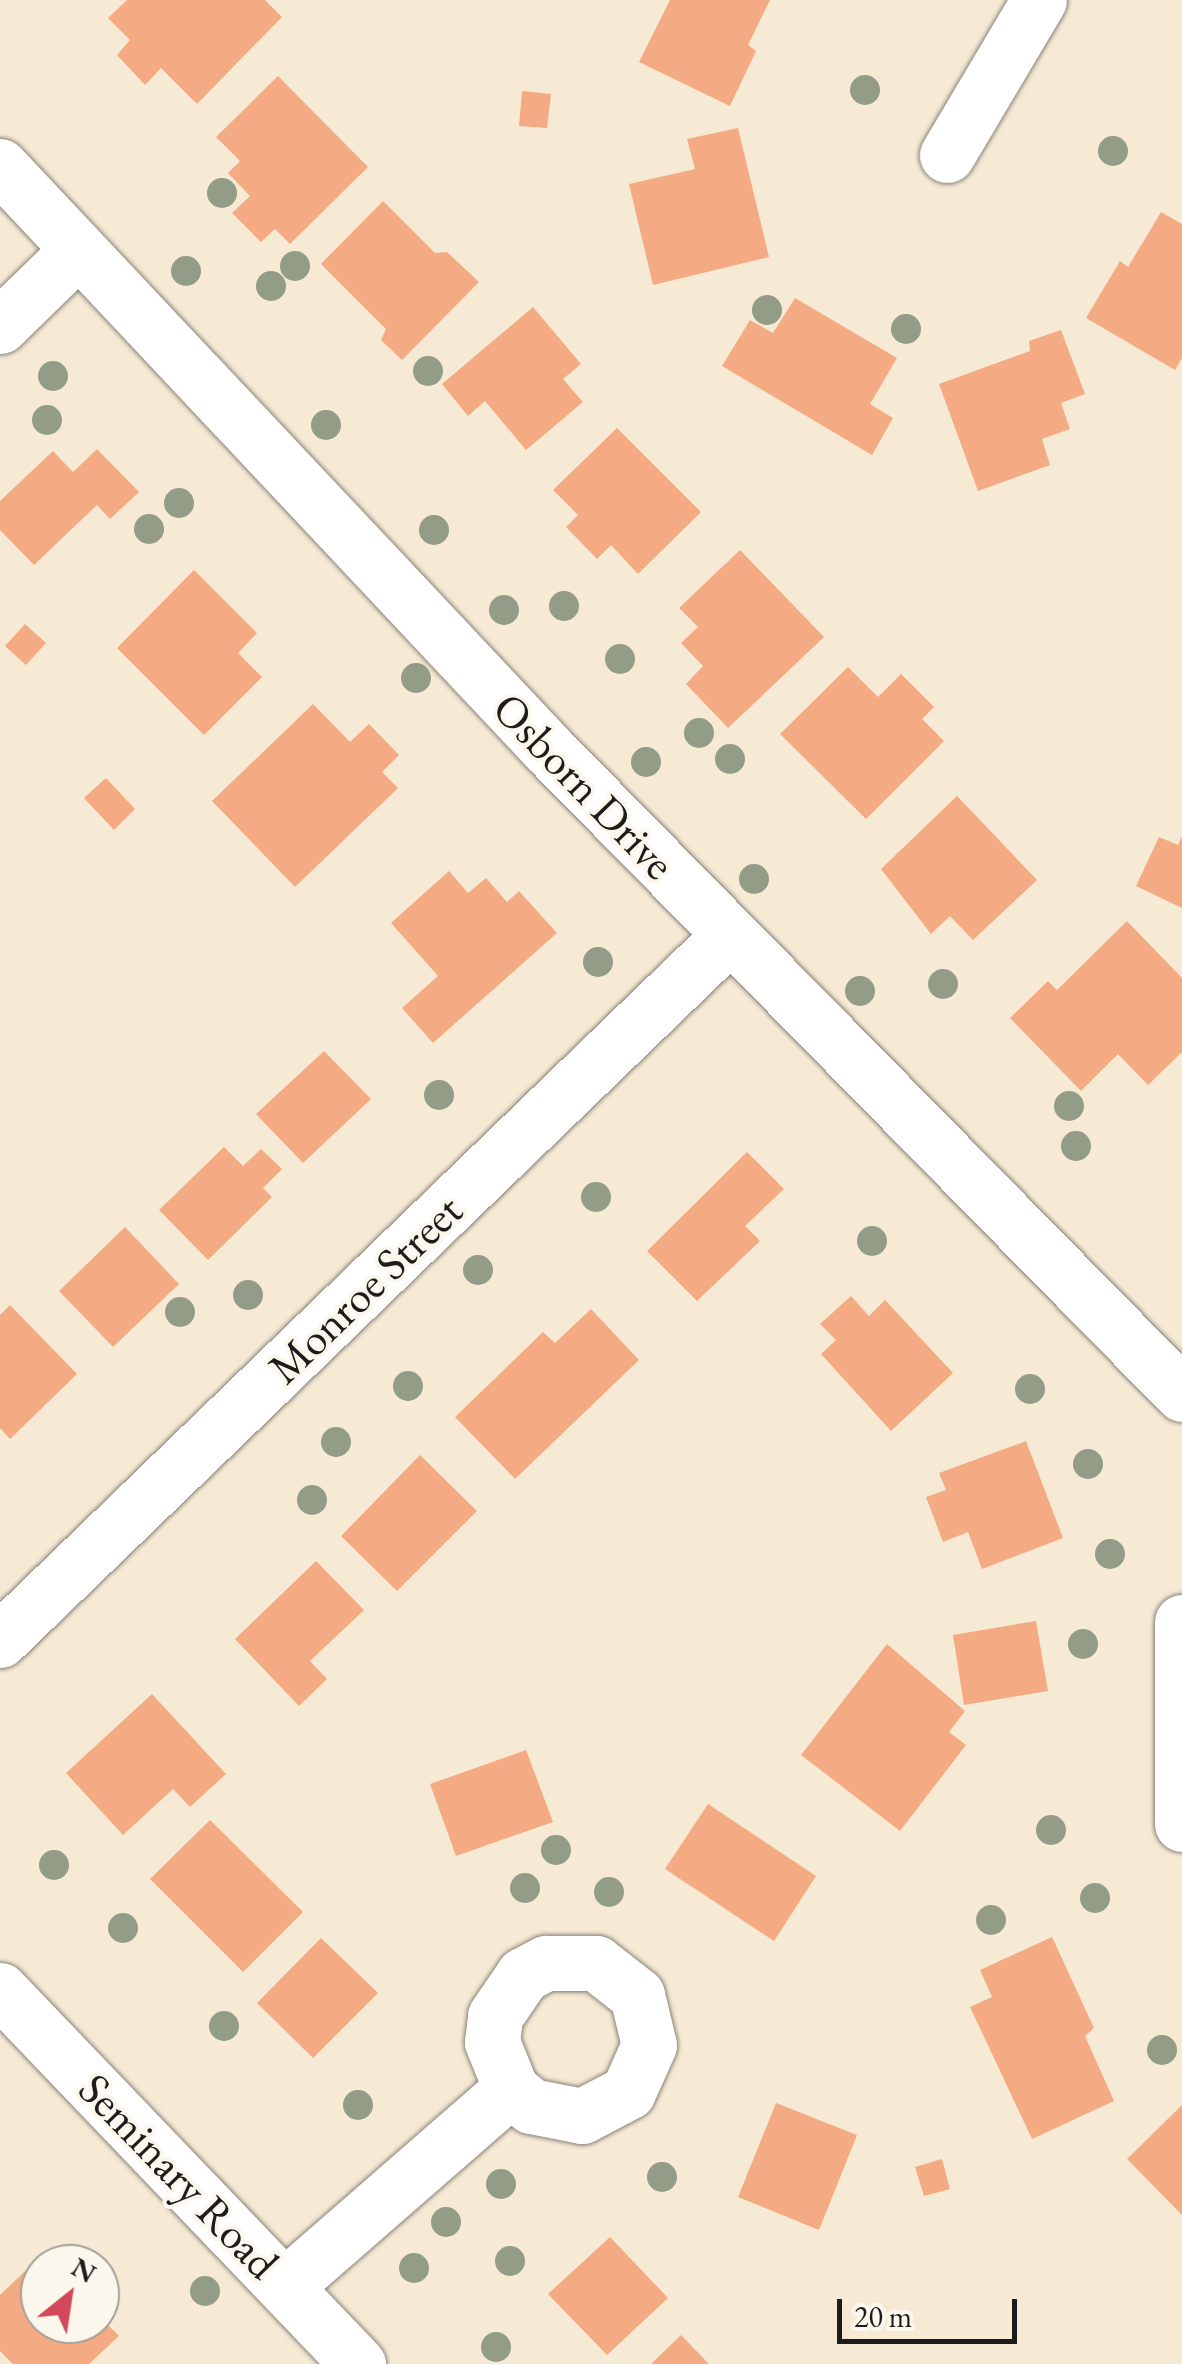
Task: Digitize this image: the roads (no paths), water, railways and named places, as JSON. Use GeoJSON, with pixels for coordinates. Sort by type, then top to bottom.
{"type":"FeatureCollection","features":[{"type":"Feature","properties":{"kind":"street"},"geometry":{"type":"LineString","coordinates":[[947,155],[1038,0]]}},
{"type":"Feature","properties":{"kind":"street","name":"Osborn Drive"},"geometry":{"type":"LineString","coordinates":[[0,166],[728,937],[1182,1394]]}},
{"type":"Feature","properties":{"kind":"street"},"geometry":{"type":"LineString","coordinates":[[0,326],[78,250]]}},
{"type":"Feature","properties":{"kind":"street","name":"Monroe Street"},"geometry":{"type":"LineString","coordinates":[[0,1640],[728,937]]}},
{"type":"Feature","properties":{"kind":"street"},"geometry":{"type":"LineString","coordinates":[[1182,1622],[1182,1824]]}},
{"type":"Feature","properties":{"kind":"street","name":"Seminary Road"},"geometry":{"type":"LineString","coordinates":[[0,1990],[358,2364]]}},
{"type":"Feature","properties":{"kind":"street"},"geometry":{"type":"LineString","coordinates":[[284,2286],[511,2088]]}}]}
